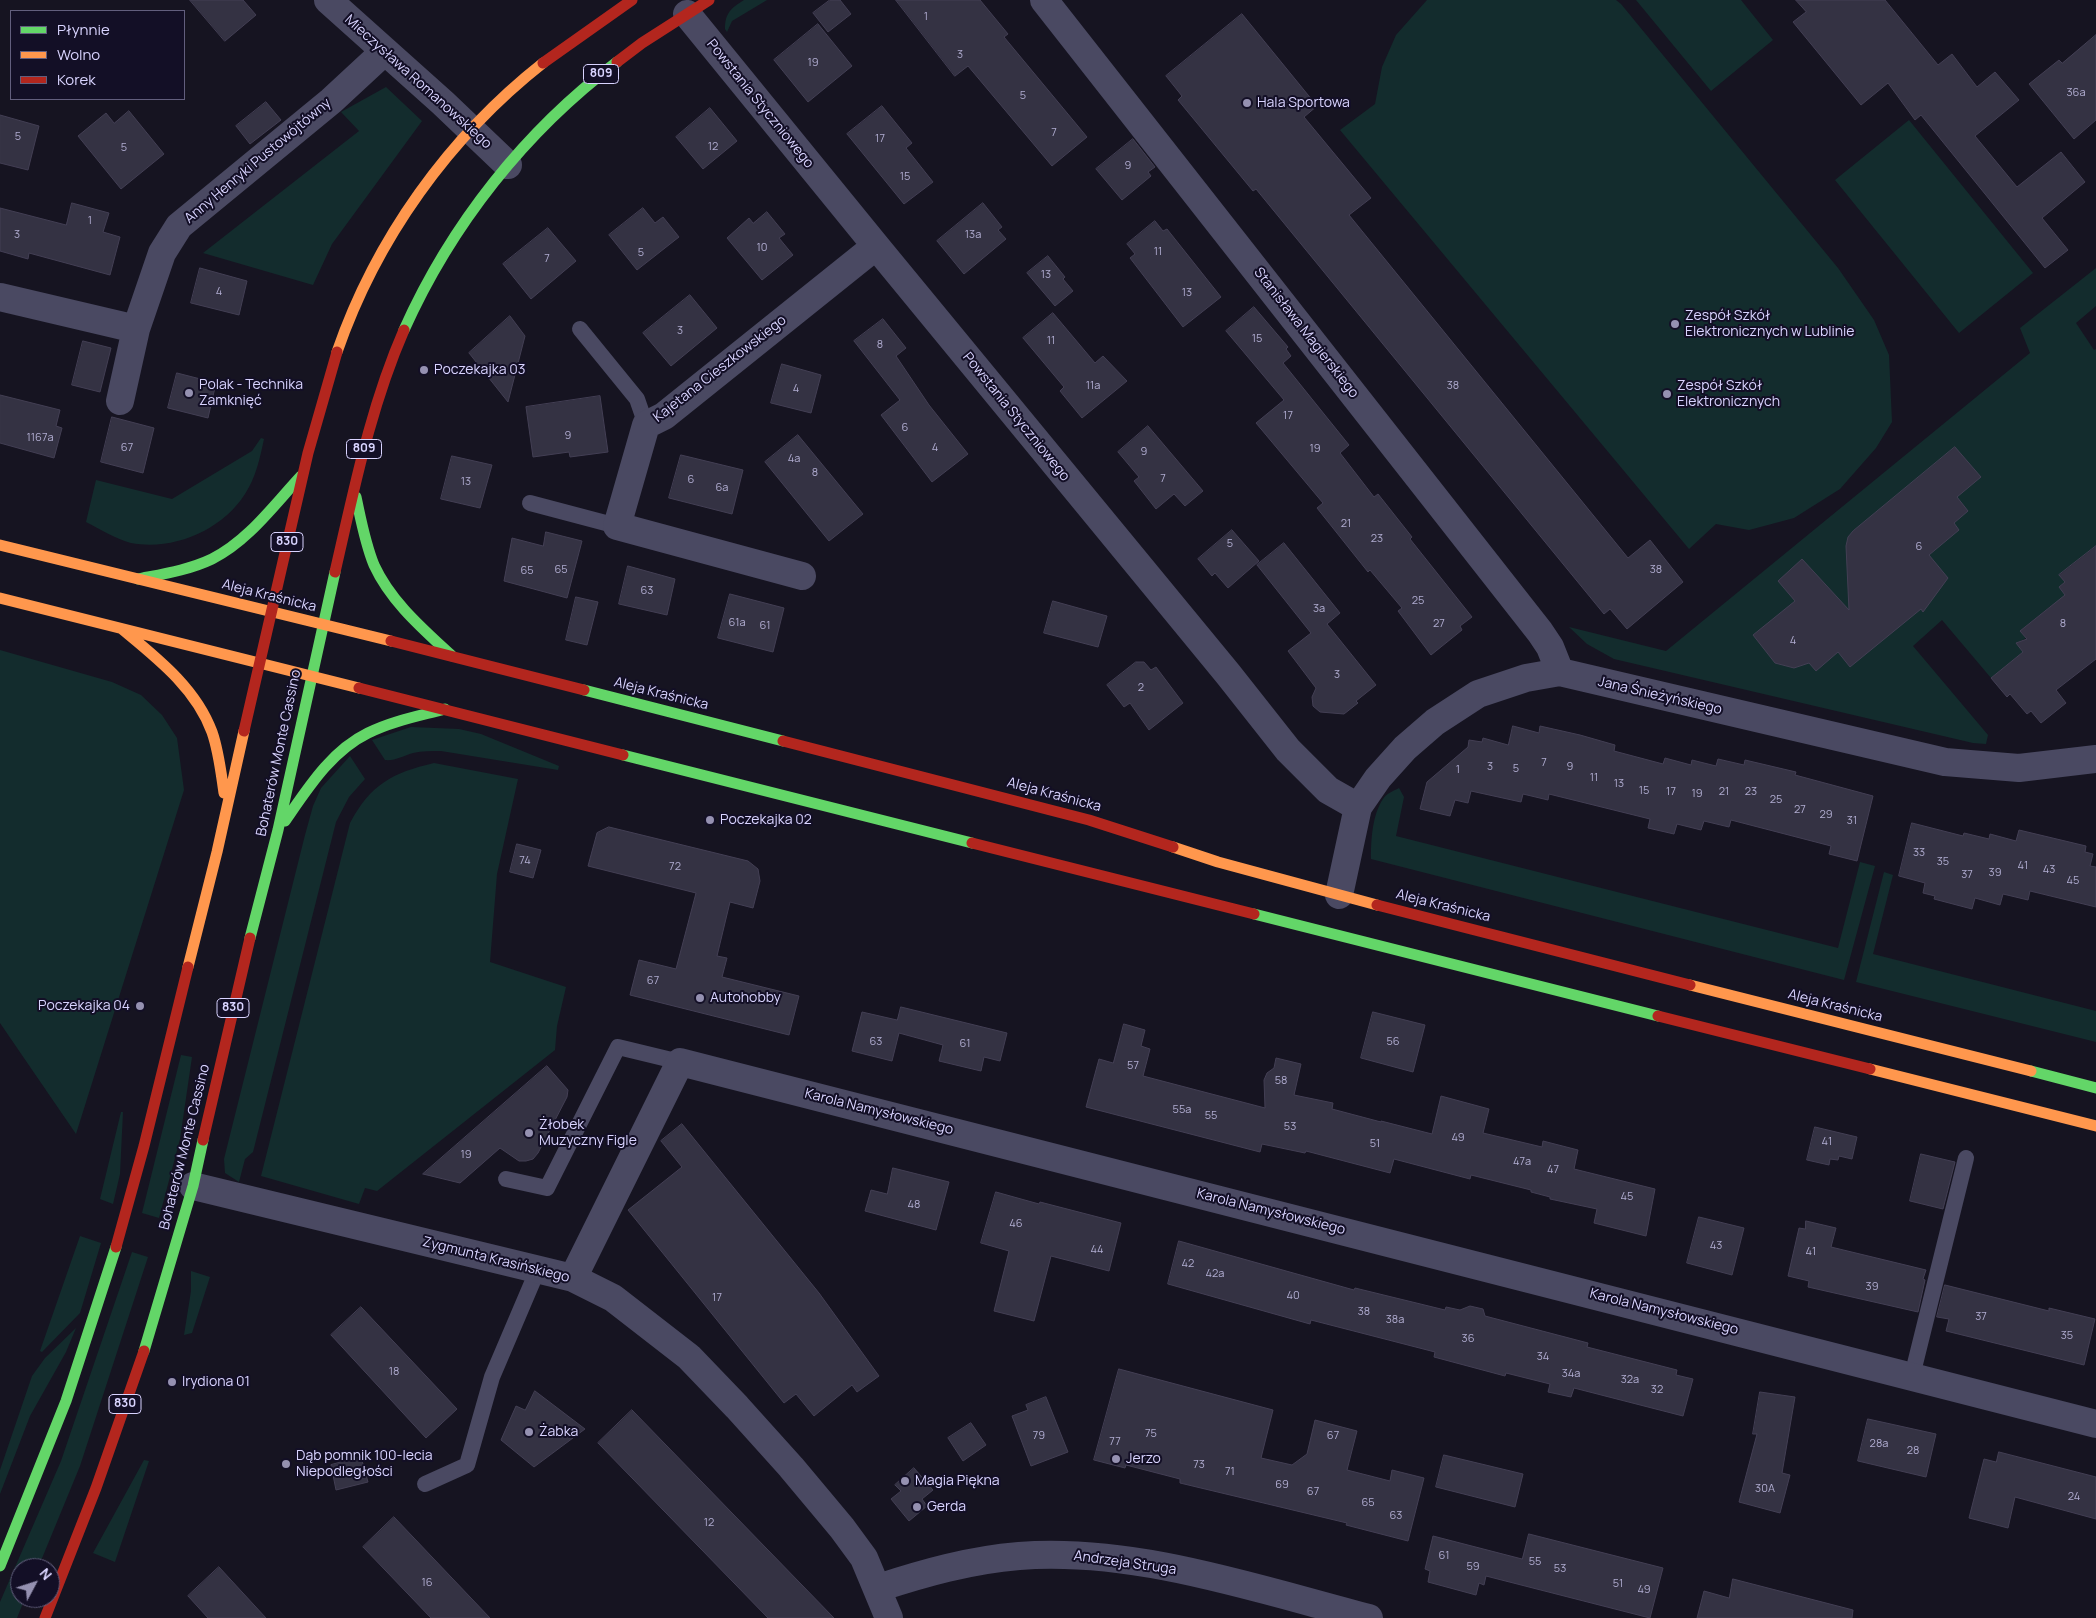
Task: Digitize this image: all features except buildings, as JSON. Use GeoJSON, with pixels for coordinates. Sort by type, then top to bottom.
{"type":"FeatureCollection","features":[{"type":"Feature","properties":{"kind":"main road"},"geometry":{"type":"LineString","coordinates":[[138,580],[198,565],[217,556],[248,533],[304,473],[332,366],[366,285],[411,204],[451,150],[502,98],[556,53],[632,0]]}},
{"type":"Feature","properties":{"kind":"main road","name":"Bohaterów Monte Cassino"},"geometry":{"type":"LineString","coordinates":[[49,1616],[150,1334],[193,1186],[241,973],[278,830],[322,625],[380,387],[411,315],[446,250],[488,189],[508,165],[544,124],[582,88],[642,44],[698,7]]}},
{"type":"Feature","properties":{"kind":"main road","name":"830"},"geometry":{"type":"LineString","coordinates":[[0,1566],[59,1420],[121,1234],[141,1160],[226,811],[304,473]]}},
{"type":"Feature","properties":{"kind":"main road"},"geometry":{"type":"LineString","coordinates":[[355,491],[368,545],[380,575],[399,603],[452,656]]}},
{"type":"Feature","properties":{"kind":"main road","name":"Aleja Kraśnicka"},"geometry":{"type":"LineString","coordinates":[[0,546],[452,656],[1071,815],[1218,862],[1339,895],[2096,1088]]}},
{"type":"Feature","properties":{"kind":"main road"},"geometry":{"type":"LineString","coordinates":[[0,598],[2096,1126]]}},
{"type":"Feature","properties":{"kind":"main road"},"geometry":{"type":"LineString","coordinates":[[122,629],[158,659],[193,697],[202,711],[211,730],[219,755],[226,811]]}},
{"type":"Feature","properties":{"kind":"main road"},"geometry":{"type":"LineString","coordinates":[[278,830],[310,784],[335,756],[356,740],[390,725],[445,709]]}},
{"type":"Feature","properties":{"kind":"street","name":"Mieczysława Romanowskiego"},"geometry":{"type":"LineString","coordinates":[[328,0],[508,165]]}},
{"type":"Feature","properties":{"kind":"street","name":"Stanisława Magierskiego"},"geometry":{"type":"LineString","coordinates":[[1044,0],[1540,632],[1550,647],[1560,672]]}},
{"type":"Feature","properties":{"kind":"street","name":"Powstania Styczniowego"},"geometry":{"type":"LineString","coordinates":[[698,7],[876,246],[1222,666],[1288,750],[1328,790],[1358,807]]}},
{"type":"Feature","properties":{"kind":"street","name":"Anny Henryki Pustowójtówny"},"geometry":{"type":"LineString","coordinates":[[120,401],[136,329],[162,253],[179,226],[331,101],[385,51]]}},
{"type":"Feature","properties":{"kind":"street","name":"Kajetana Cieszkowskiego"},"geometry":{"type":"LineString","coordinates":[[617,526],[646,426],[664,416],[876,246]]}},
{"type":"Feature","properties":{"kind":"street"},"geometry":{"type":"LineString","coordinates":[[0,297],[136,329]]}},
{"type":"Feature","properties":{"kind":"street"},"geometry":{"type":"LineString","coordinates":[[617,526],[802,576]]}},
{"type":"Feature","properties":{"kind":"street","name":"Jana Śnieżyńskiego"},"geometry":{"type":"LineString","coordinates":[[1339,895],[1358,807],[1384,771],[1405,748],[1435,722],[1478,694],[1526,678],[1560,672],[1945,762],[2020,768],[2096,759]]}},
{"type":"Feature","properties":{"kind":"street"},"geometry":{"type":"LineString","coordinates":[[573,1278],[680,1062]]}},
{"type":"Feature","properties":{"kind":"street","name":"Karola Namysłowskiego"},"geometry":{"type":"LineString","coordinates":[[680,1062],[2096,1424]]}},
{"type":"Feature","properties":{"kind":"street","name":"Zygmunta Krasińskiego"},"geometry":{"type":"LineString","coordinates":[[193,1186],[573,1278],[613,1298],[689,1357],[791,1467],[842,1528],[864,1558],[889,1618]]}},
{"type":"Feature","properties":{"kind":"street","name":"Andrzeja Struga"},"geometry":{"type":"LineString","coordinates":[[878,1588],[966,1563],[1019,1556],[1067,1556],[1123,1560],[1199,1574],[1369,1618]]}},
{"type":"Feature","properties":{"kind":"lane"},"geometry":{"type":"LineString","coordinates":[[580,329],[637,399],[646,426]]}},
{"type":"Feature","properties":{"kind":"lane"},"geometry":{"type":"LineString","coordinates":[[530,503],[617,526]]}},
{"type":"Feature","properties":{"kind":"lane"},"geometry":{"type":"LineString","coordinates":[[506,1180],[547,1188],[618,1047],[680,1062]]}},
{"type":"Feature","properties":{"kind":"lane"},"geometry":{"type":"LineString","coordinates":[[1912,1376],[1966,1158]]}},
{"type":"Feature","properties":{"kind":"lane"},"geometry":{"type":"LineString","coordinates":[[425,1484],[467,1465],[492,1377],[538,1269]]}},
{"type":"Feature","properties":{"kind":"green space"},"geometry":{"type":"Polygon","coordinates":[[[744,0],[767,0],[732,21],[727,32],[725,23],[728,15],[732,8],[744,0]]]}},
{"type":"Feature","properties":{"kind":"green space"},"geometry":{"type":"Polygon","coordinates":[[[1427,0],[1616,0],[1621,4],[1838,268],[1874,320],[1889,355],[1892,422],[1876,448],[1840,489],[1794,518],[1749,530],[1716,524],[1689,549],[1340,130],[1375,104],[1382,67],[1396,35],[1427,0]]]}},
{"type":"Feature","properties":{"kind":"green space"},"geometry":{"type":"Polygon","coordinates":[[[1636,0],[1741,0],[1773,40],[1711,91],[1636,0]]]}},
{"type":"Feature","properties":{"kind":"green space"},"geometry":{"type":"Polygon","coordinates":[[[386,87],[422,121],[332,244],[313,285],[203,253],[359,131],[341,112],[386,87]]]}},
{"type":"Feature","properties":{"kind":"green space"},"geometry":{"type":"Polygon","coordinates":[[[1909,120],[2033,273],[1959,333],[1835,180],[1909,120]]]}},
{"type":"Feature","properties":{"kind":"green space"},"geometry":{"type":"Polygon","coordinates":[[[2096,268],[2096,306],[2076,323],[2094,350],[2096,349],[2096,555],[2092,549],[2059,575],[2065,582],[2059,587],[2075,607],[2052,605],[2020,631],[2026,638],[2017,643],[2023,652],[1991,678],[1942,620],[1913,646],[1988,735],[1986,744],[1973,743],[1614,659],[1587,644],[1569,627],[1666,651],[2030,353],[2020,328],[2096,268]]]}},
{"type":"Feature","properties":{"kind":"green space"},"geometry":{"type":"Polygon","coordinates":[[[261,438],[264,439],[255,474],[245,494],[224,518],[195,535],[180,541],[147,545],[125,541],[86,522],[96,480],[172,499],[252,451],[261,438]]]}},
{"type":"Feature","properties":{"kind":"green space"},"geometry":{"type":"Polygon","coordinates":[[[0,650],[112,682],[141,695],[162,715],[177,738],[184,790],[76,1134],[0,1023],[0,650]]]}},
{"type":"Feature","properties":{"kind":"green space"},"geometry":{"type":"Polygon","coordinates":[[[411,727],[459,729],[481,734],[559,766],[558,770],[441,751],[416,752],[396,759],[385,760],[372,740],[411,727]]]}},
{"type":"Feature","properties":{"kind":"green space"},"geometry":{"type":"Polygon","coordinates":[[[350,756],[365,779],[349,797],[336,822],[253,1152],[245,1159],[239,1182],[225,1173],[224,1159],[305,835],[313,806],[321,788],[350,756]]]}},
{"type":"Feature","properties":{"kind":"green space"},"geometry":{"type":"Polygon","coordinates":[[[434,763],[518,779],[497,874],[490,962],[566,987],[557,1026],[555,1050],[377,1191],[365,1188],[359,1204],[261,1176],[350,823],[366,799],[384,782],[406,771],[434,763]]]}},
{"type":"Feature","properties":{"kind":"green space"},"geometry":{"type":"Polygon","coordinates":[[[1399,788],[1404,797],[1396,836],[1838,948],[1860,862],[1875,866],[1844,980],[1371,859],[1374,820],[1379,805],[1384,797],[1399,788]]]}},
{"type":"Feature","properties":{"kind":"green space"},"geometry":{"type":"Polygon","coordinates":[[[1884,872],[1893,875],[1873,954],[2096,1011],[2096,1042],[1856,982],[1884,872]]]}},
{"type":"Feature","properties":{"kind":"green space"},"geometry":{"type":"Polygon","coordinates":[[[181,1055],[192,1057],[180,1139],[159,1218],[142,1213],[181,1055]]]}},
{"type":"Feature","properties":{"kind":"green space"},"geometry":{"type":"Polygon","coordinates":[[[121,1112],[123,1112],[120,1174],[113,1204],[100,1199],[121,1112]]]}},
{"type":"Feature","properties":{"kind":"green space"},"geometry":{"type":"Polygon","coordinates":[[[80,1236],[101,1243],[80,1313],[42,1352],[40,1351],[80,1236]]]}},
{"type":"Feature","properties":{"kind":"green space"},"geometry":{"type":"Polygon","coordinates":[[[132,1252],[148,1257],[80,1466],[42,1558],[19,1558],[61,1461],[132,1252]]]}},
{"type":"Feature","properties":{"kind":"green space"},"geometry":{"type":"Polygon","coordinates":[[[191,1271],[210,1277],[192,1333],[184,1335],[191,1291],[191,1271]]]}},
{"type":"Feature","properties":{"kind":"green space"},"geometry":{"type":"Polygon","coordinates":[[[76,1328],[66,1352],[30,1416],[0,1494],[0,1470],[32,1376],[45,1358],[76,1328]]]}},
{"type":"Feature","properties":{"kind":"green space"},"geometry":{"type":"Polygon","coordinates":[[[144,1460],[149,1461],[115,1562],[93,1553],[144,1460]]]}},
{"type":"Feature","properties":{"kind":"green space"},"geometry":{"type":"Polygon","coordinates":[[[10,1579],[10,1608],[21,1608],[17,1618],[0,1618],[0,1602],[10,1579]]]}},
{"type":"Feature","properties":{"kind":"traffic: fast"},"geometry":{"type":"LineString","coordinates":[[404,330],[444,254],[494,182],[552,118],[583,89],[617,62]]}},
{"type":"Feature","properties":{"kind":"traffic: fast"},"geometry":{"type":"LineString","coordinates":[[138,579],[194,566],[212,559],[225,551],[260,522],[301,476]]}},
{"type":"Feature","properties":{"kind":"traffic: fast"},"geometry":{"type":"LineString","coordinates":[[356,497],[368,548],[381,578],[408,614],[452,656]]}},
{"type":"Feature","properties":{"kind":"traffic: fast"},"geometry":{"type":"LineString","coordinates":[[250,938],[278,830],[335,572]]}},
{"type":"Feature","properties":{"kind":"traffic: fast"},"geometry":{"type":"LineString","coordinates":[[584,690],[783,741]]}},
{"type":"Feature","properties":{"kind":"traffic: fast"},"geometry":{"type":"LineString","coordinates":[[285,821],[321,771],[355,741],[386,725],[445,709]]}},
{"type":"Feature","properties":{"kind":"traffic: fast"},"geometry":{"type":"LineString","coordinates":[[623,755],[972,843]]}},
{"type":"Feature","properties":{"kind":"traffic: fast"},"geometry":{"type":"LineString","coordinates":[[1254,914],[1658,1016]]}},
{"type":"Feature","properties":{"kind":"traffic: fast"},"geometry":{"type":"LineString","coordinates":[[2031,1071],[2096,1088]]}},
{"type":"Feature","properties":{"kind":"traffic: fast"},"geometry":{"type":"LineString","coordinates":[[144,1351],[193,1186],[203,1140]]}},
{"type":"Feature","properties":{"kind":"traffic: fast"},"geometry":{"type":"LineString","coordinates":[[0,1566],[66,1401],[116,1247]]}},
{"type":"Feature","properties":{"kind":"traffic: slow"},"geometry":{"type":"LineString","coordinates":[[337,352],[353,310],[372,270],[419,193],[477,123],[543,63]]}},
{"type":"Feature","properties":{"kind":"traffic: slow"},"geometry":{"type":"LineString","coordinates":[[0,545],[391,641]]}},
{"type":"Feature","properties":{"kind":"traffic: slow"},"geometry":{"type":"LineString","coordinates":[[0,598],[359,688]]}},
{"type":"Feature","properties":{"kind":"traffic: slow"},"geometry":{"type":"LineString","coordinates":[[122,629],[162,663],[196,701],[212,732],[220,762],[224,793]]}},
{"type":"Feature","properties":{"kind":"traffic: slow"},"geometry":{"type":"LineString","coordinates":[[188,967],[217,852],[244,731]]}},
{"type":"Feature","properties":{"kind":"traffic: slow"},"geometry":{"type":"LineString","coordinates":[[1173,847],[1218,862],[1377,905]]}},
{"type":"Feature","properties":{"kind":"traffic: slow"},"geometry":{"type":"LineString","coordinates":[[1690,985],[2031,1071]]}},
{"type":"Feature","properties":{"kind":"traffic: slow"},"geometry":{"type":"LineString","coordinates":[[1870,1069],[2096,1126]]}},
{"type":"Feature","properties":{"kind":"traffic: jam"},"geometry":{"type":"LineString","coordinates":[[543,63],[632,0]]}},
{"type":"Feature","properties":{"kind":"traffic: jam"},"geometry":{"type":"LineString","coordinates":[[617,62],[642,43],[709,0]]}},
{"type":"Feature","properties":{"kind":"traffic: jam"},"geometry":{"type":"LineString","coordinates":[[335,572],[372,419],[404,330]]}},
{"type":"Feature","properties":{"kind":"traffic: jam"},"geometry":{"type":"LineString","coordinates":[[244,731],[308,453],[337,352]]}},
{"type":"Feature","properties":{"kind":"traffic: jam"},"geometry":{"type":"LineString","coordinates":[[391,641],[584,690]]}},
{"type":"Feature","properties":{"kind":"traffic: jam"},"geometry":{"type":"LineString","coordinates":[[359,688],[623,755]]}},
{"type":"Feature","properties":{"kind":"traffic: jam"},"geometry":{"type":"LineString","coordinates":[[783,741],[1089,820],[1173,847]]}},
{"type":"Feature","properties":{"kind":"traffic: jam"},"geometry":{"type":"LineString","coordinates":[[972,843],[1254,914]]}},
{"type":"Feature","properties":{"kind":"traffic: jam"},"geometry":{"type":"LineString","coordinates":[[1377,905],[1690,985]]}},
{"type":"Feature","properties":{"kind":"traffic: jam"},"geometry":{"type":"LineString","coordinates":[[203,1140],[250,938]]}},
{"type":"Feature","properties":{"kind":"traffic: jam"},"geometry":{"type":"LineString","coordinates":[[116,1247],[144,1146],[188,967]]}},
{"type":"Feature","properties":{"kind":"traffic: jam"},"geometry":{"type":"LineString","coordinates":[[1658,1016],[1870,1069]]}},
{"type":"Feature","properties":{"kind":"traffic: jam"},"geometry":{"type":"LineString","coordinates":[[45,1618],[96,1488],[144,1351]]}},
{"type":"Feature","properties":{"kind":"place","name":"Hala Sportowa"},"geometry":{"type":"Point","coordinates":[1247,103]}},
{"type":"Feature","properties":{"kind":"place","name":"Zespół Szkół Elektronicznych w Lublinie"},"geometry":{"type":"Point","coordinates":[1675,324]}},
{"type":"Feature","properties":{"kind":"place","name":"Poczekajka 03"},"geometry":{"type":"Point","coordinates":[424,370]}},
{"type":"Feature","properties":{"kind":"place","name":"Polak - Technika Zamknięć"},"geometry":{"type":"Point","coordinates":[189,393]}},
{"type":"Feature","properties":{"kind":"place","name":"Zespół Szkół Elektronicznych"},"geometry":{"type":"Point","coordinates":[1667,394]}},
{"type":"Feature","properties":{"kind":"place","name":"Poczekajka 02"},"geometry":{"type":"Point","coordinates":[710,820]}},
{"type":"Feature","properties":{"kind":"place","name":"Autohobby"},"geometry":{"type":"Point","coordinates":[700,998]}},
{"type":"Feature","properties":{"kind":"place","name":"Poczekajka 04"},"geometry":{"type":"Point","coordinates":[140,1006]}},
{"type":"Feature","properties":{"kind":"place","name":"Żłobek Muzyczny Figle"},"geometry":{"type":"Point","coordinates":[529,1133]}},
{"type":"Feature","properties":{"kind":"place","name":"Irydiona 01"},"geometry":{"type":"Point","coordinates":[172,1382]}},
{"type":"Feature","properties":{"kind":"place","name":"Żabka"},"geometry":{"type":"Point","coordinates":[529,1432]}},
{"type":"Feature","properties":{"kind":"place","name":"Jerzo"},"geometry":{"type":"Point","coordinates":[1116,1459]}},
{"type":"Feature","properties":{"kind":"place","name":"Dąb pomnik 100-lecia Niepodległości"},"geometry":{"type":"Point","coordinates":[286,1464]}},
{"type":"Feature","properties":{"kind":"place","name":"Magia Piękna"},"geometry":{"type":"Point","coordinates":[905,1481]}},
{"type":"Feature","properties":{"kind":"place","name":"Gerda"},"geometry":{"type":"Point","coordinates":[917,1507]}}]}
